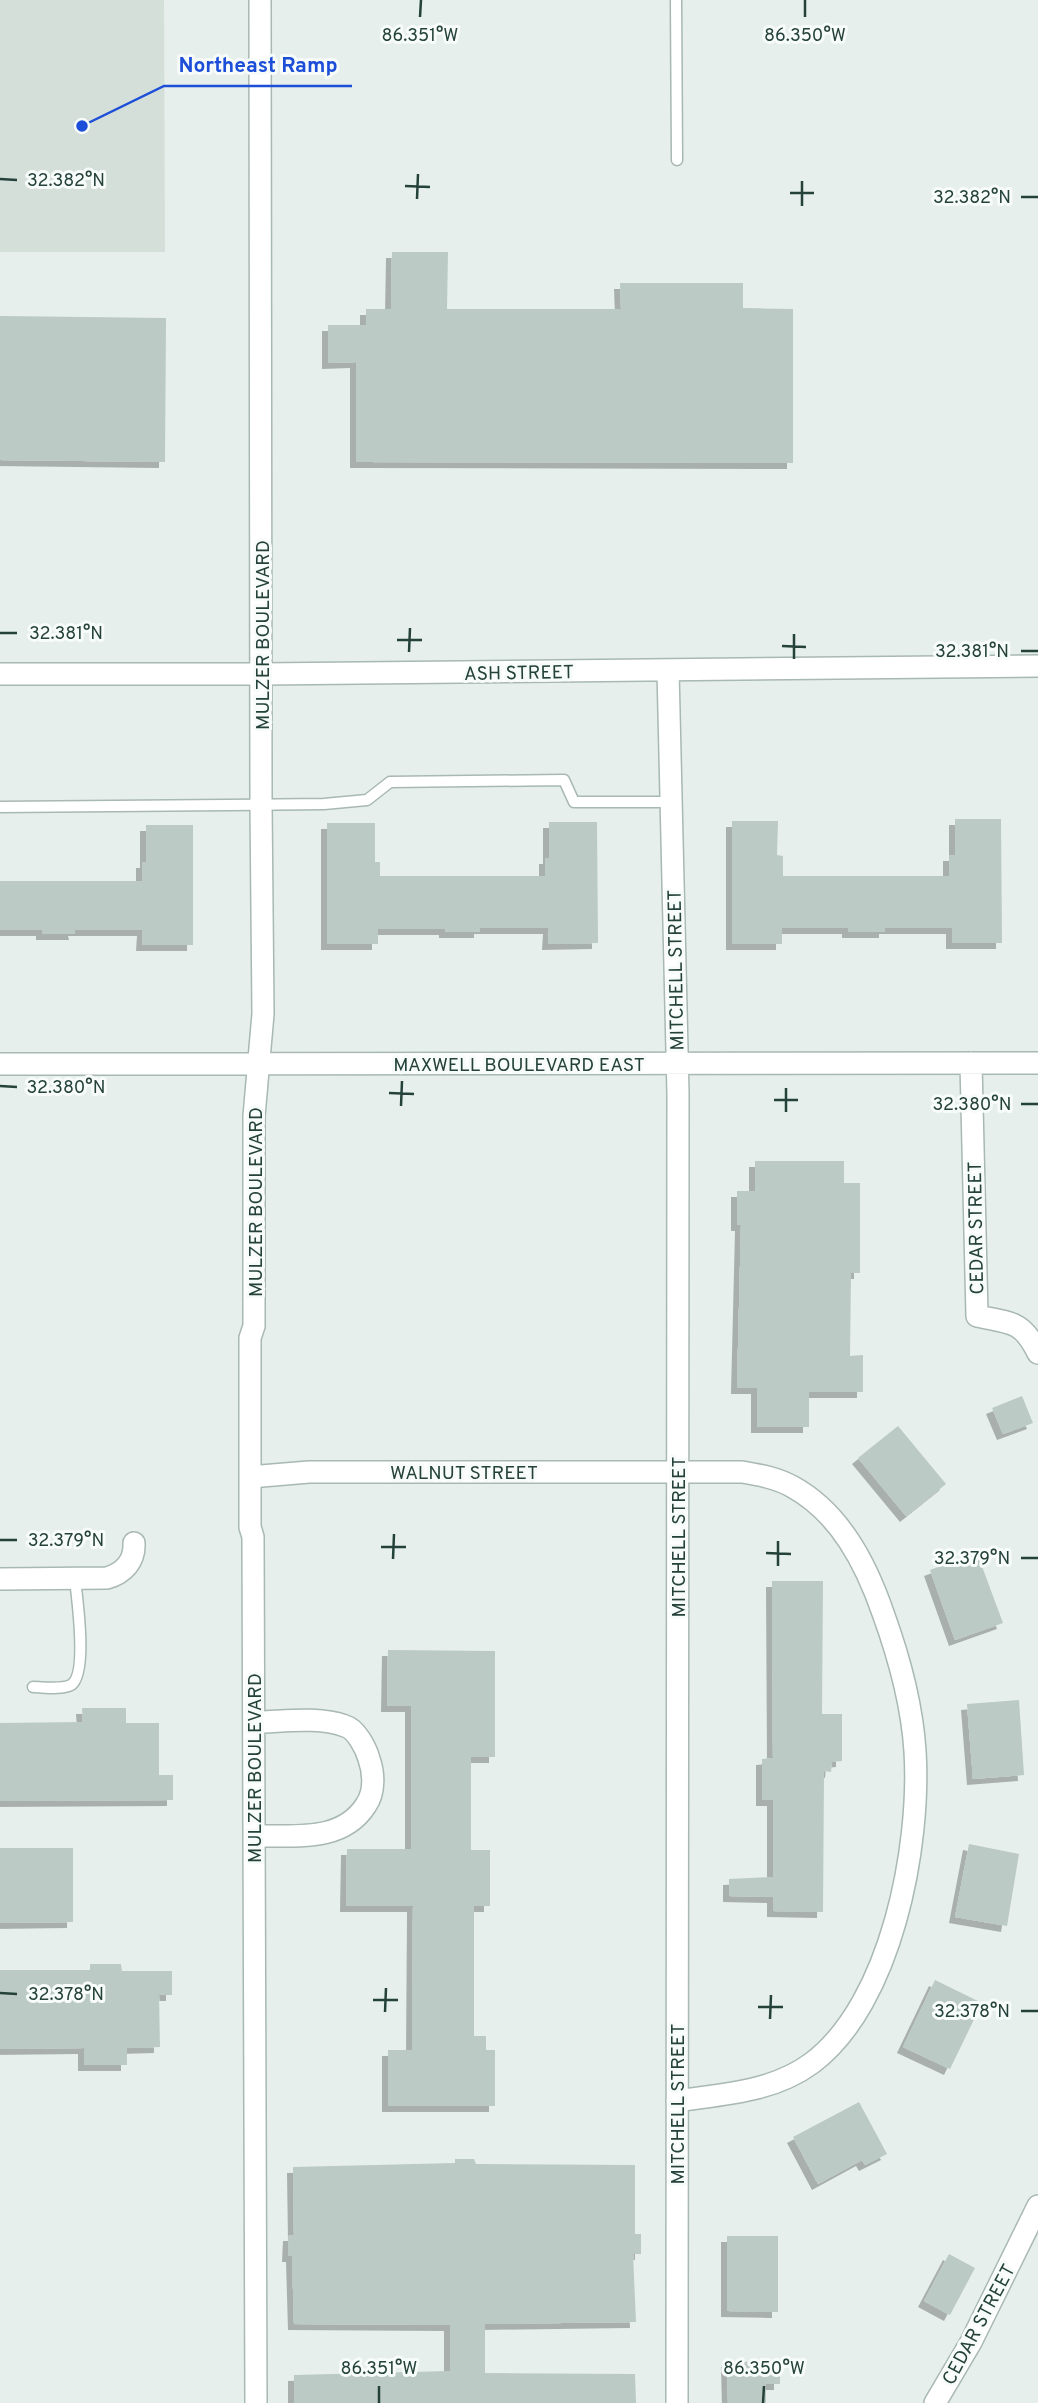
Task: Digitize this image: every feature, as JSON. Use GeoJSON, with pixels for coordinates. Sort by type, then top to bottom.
{"type":"FeatureCollection","features":[{"type":"Feature","properties":{"kind":"street","name":"MULZER BOULEVARD"},"geometry":{"type":"LineString","coordinates":[[256,2403],[250,1338],[254,1326],[254,1116],[263,1014],[260,0]]}},
{"type":"Feature","properties":{"kind":"street","name":"ASH STREET"},"geometry":{"type":"LineString","coordinates":[[0,674],[1038,666]]}},
{"type":"Feature","properties":{"kind":"street","name":"MITCHELL STREET"},"geometry":{"type":"LineString","coordinates":[[668,670],[677,1065],[677,2403]]}},
{"type":"Feature","properties":{"kind":"street","name":"CEDAR STREET"},"geometry":{"type":"LineString","coordinates":[[971,1063],[977,1316],[1017,1325],[1030,1336],[1038,1353]]}},
{"type":"Feature","properties":{"kind":"street","name":"MAXWELL BOULEVARD EAST"},"geometry":{"type":"LineString","coordinates":[[0,1064],[1038,1063]]}},
{"type":"Feature","properties":{"kind":"street","name":"WALNUT STREET"},"geometry":{"type":"LineString","coordinates":[[250,1477],[309,1472],[742,1472],[767,1476],[793,1487],[816,1503],[844,1533],[872,1582],[897,1650],[911,1717],[916,1783],[911,1850],[894,1927],[874,1980],[843,2032],[813,2062],[778,2082],[750,2090],[677,2101]]}},
{"type":"Feature","properties":{"kind":"street"},"geometry":{"type":"LineString","coordinates":[[0,1579],[107,1578],[120,1574],[130,1563],[134,1543]]}},
{"type":"Feature","properties":{"kind":"street"},"geometry":{"type":"LineString","coordinates":[[254,1722],[322,1722],[347,1726],[366,1748],[373,1770],[371,1797],[358,1817],[341,1829],[317,1835],[254,1836]]}},
{"type":"Feature","properties":{"kind":"street","name":"CEDAR STREET"},"geometry":{"type":"LineString","coordinates":[[934,2403],[971,2342],[1038,2206]]}},
{"type":"Feature","properties":{"kind":"lane"},"geometry":{"type":"LineString","coordinates":[[676,0],[677,160]]}},
{"type":"Feature","properties":{"kind":"lane"},"geometry":{"type":"LineString","coordinates":[[0,807],[324,804],[367,800],[390,782],[564,780],[574,802],[671,802]]}},
{"type":"Feature","properties":{"kind":"lane"},"geometry":{"type":"LineString","coordinates":[[33,1687],[63,1687],[71,1684],[78,1675],[80,1625],[75,1579]]}},
{"type":"Feature","properties":{"kind":"shaded area"},"geometry":{"type":"Polygon","coordinates":[[[0,0],[164,0],[165,252],[0,252],[0,0]]]}},
{"type":"Feature","properties":{"kind":"building"},"geometry":{"type":"Polygon","coordinates":[[[392,252],[448,252],[447,309],[621,309],[620,283],[743,283],[743,308],[793,309],[793,463],[356,462],[356,362],[328,363],[328,325],[366,325],[366,309],[391,309],[392,252]]]}},
{"type":"Feature","properties":{"kind":"building"},"geometry":{"type":"Polygon","coordinates":[[[0,316],[166,318],[165,462],[0,460],[0,316]]]}},
{"type":"Feature","properties":{"kind":"building"},"geometry":{"type":"Polygon","coordinates":[[[955,819],[1001,819],[1002,943],[952,943],[952,928],[885,928],[885,932],[848,932],[848,928],[782,928],[782,944],[732,944],[732,821],[778,821],[777,855],[783,856],[783,876],[949,876],[949,855],[955,855],[955,819]]]}},
{"type":"Feature","properties":{"kind":"building"},"geometry":{"type":"Polygon","coordinates":[[[549,822],[597,822],[598,943],[548,944],[549,928],[480,928],[480,932],[378,929],[378,944],[327,944],[327,823],[375,823],[375,862],[380,862],[380,876],[545,876],[545,858],[549,858],[549,822]]]}},
{"type":"Feature","properties":{"kind":"building"},"geometry":{"type":"Polygon","coordinates":[[[146,825],[193,825],[193,945],[142,945],[143,930],[74,930],[75,934],[42,934],[42,930],[0,930],[0,881],[142,881],[142,862],[146,862],[146,825]]]}},
{"type":"Feature","properties":{"kind":"building"},"geometry":{"type":"Polygon","coordinates":[[[755,1161],[844,1161],[844,1183],[860,1183],[860,1273],[851,1273],[850,1356],[863,1355],[863,1392],[809,1392],[809,1427],[757,1427],[757,1388],[737,1388],[741,1225],[737,1225],[737,1191],[755,1191],[755,1161]]]}},
{"type":"Feature","properties":{"kind":"building"},"geometry":{"type":"Polygon","coordinates":[[[1022,1396],[1033,1423],[1003,1434],[992,1408],[1022,1396]]]}},
{"type":"Feature","properties":{"kind":"building"},"geometry":{"type":"Polygon","coordinates":[[[898,1426],[946,1484],[906,1516],[858,1458],[898,1426]]]}},
{"type":"Feature","properties":{"kind":"building"},"geometry":{"type":"Polygon","coordinates":[[[977,1553],[1003,1623],[955,1640],[930,1570],[977,1553]]]}},
{"type":"Feature","properties":{"kind":"building"},"geometry":{"type":"Polygon","coordinates":[[[772,1581],[823,1581],[822,1714],[842,1714],[842,1761],[832,1762],[831,1772],[824,1771],[823,1912],[773,1911],[773,1897],[729,1896],[729,1879],[773,1877],[773,1800],[762,1800],[762,1759],[773,1758],[772,1581]]]}},
{"type":"Feature","properties":{"kind":"building"},"geometry":{"type":"Polygon","coordinates":[[[388,1650],[495,1651],[495,1757],[471,1757],[471,1850],[490,1850],[490,1906],[474,1906],[474,2036],[486,2036],[486,2050],[495,2050],[495,2106],[388,2106],[388,2050],[412,2050],[413,1906],[346,1906],[347,1849],[411,1849],[411,1706],[387,1706],[388,1650]]]}},
{"type":"Feature","properties":{"kind":"building"},"geometry":{"type":"Polygon","coordinates":[[[1019,1700],[1024,1775],[973,1779],[967,1704],[1019,1700]]]}},
{"type":"Feature","properties":{"kind":"building"},"geometry":{"type":"Polygon","coordinates":[[[82,1708],[126,1708],[126,1723],[159,1723],[159,1775],[173,1775],[173,1800],[0,1801],[0,1723],[83,1722],[82,1708]]]}},
{"type":"Feature","properties":{"kind":"building"},"geometry":{"type":"Polygon","coordinates":[[[969,1844],[1019,1854],[1007,1926],[955,1917],[969,1844]]]}},
{"type":"Feature","properties":{"kind":"building"},"geometry":{"type":"Polygon","coordinates":[[[0,1848],[73,1848],[73,1922],[0,1923],[0,1848]]]}},
{"type":"Feature","properties":{"kind":"building"},"geometry":{"type":"Polygon","coordinates":[[[90,1964],[121,1964],[122,1971],[172,1971],[172,1995],[159,1995],[160,2047],[127,2048],[127,2065],[84,2065],[84,2048],[0,2049],[0,1970],[90,1970],[90,1964]]]}},
{"type":"Feature","properties":{"kind":"building"},"geometry":{"type":"Polygon","coordinates":[[[935,1980],[982,2003],[950,2069],[903,2047],[935,1980]]]}},
{"type":"Feature","properties":{"kind":"building"},"geometry":{"type":"Polygon","coordinates":[[[859,2102],[887,2154],[865,2165],[862,2160],[818,2184],[793,2137],[859,2102]]]}},
{"type":"Feature","properties":{"kind":"building"},"geometry":{"type":"Polygon","coordinates":[[[455,2159],[474,2159],[476,2164],[635,2165],[635,2234],[641,2234],[641,2254],[633,2254],[636,2322],[485,2324],[485,2373],[635,2374],[636,2403],[294,2403],[294,2375],[450,2371],[450,2325],[294,2324],[292,2256],[288,2256],[289,2235],[294,2235],[293,2167],[455,2163],[455,2159]]]}},
{"type":"Feature","properties":{"kind":"building"},"geometry":{"type":"Polygon","coordinates":[[[727,2236],[778,2236],[778,2312],[727,2311],[727,2236]]]}},
{"type":"Feature","properties":{"kind":"building"},"geometry":{"type":"Polygon","coordinates":[[[949,2254],[975,2268],[950,2315],[924,2301],[949,2254]]]}},
{"type":"Feature","properties":{"kind":"building"},"geometry":{"type":"Polygon","coordinates":[[[727,2361],[780,2363],[780,2384],[766,2384],[766,2403],[728,2403],[727,2361]]]}},
{"type":"Feature","properties":{"kind":"place","name":"Northeast Ramp"},"geometry":{"type":"Point","coordinates":[82,126]}}]}
